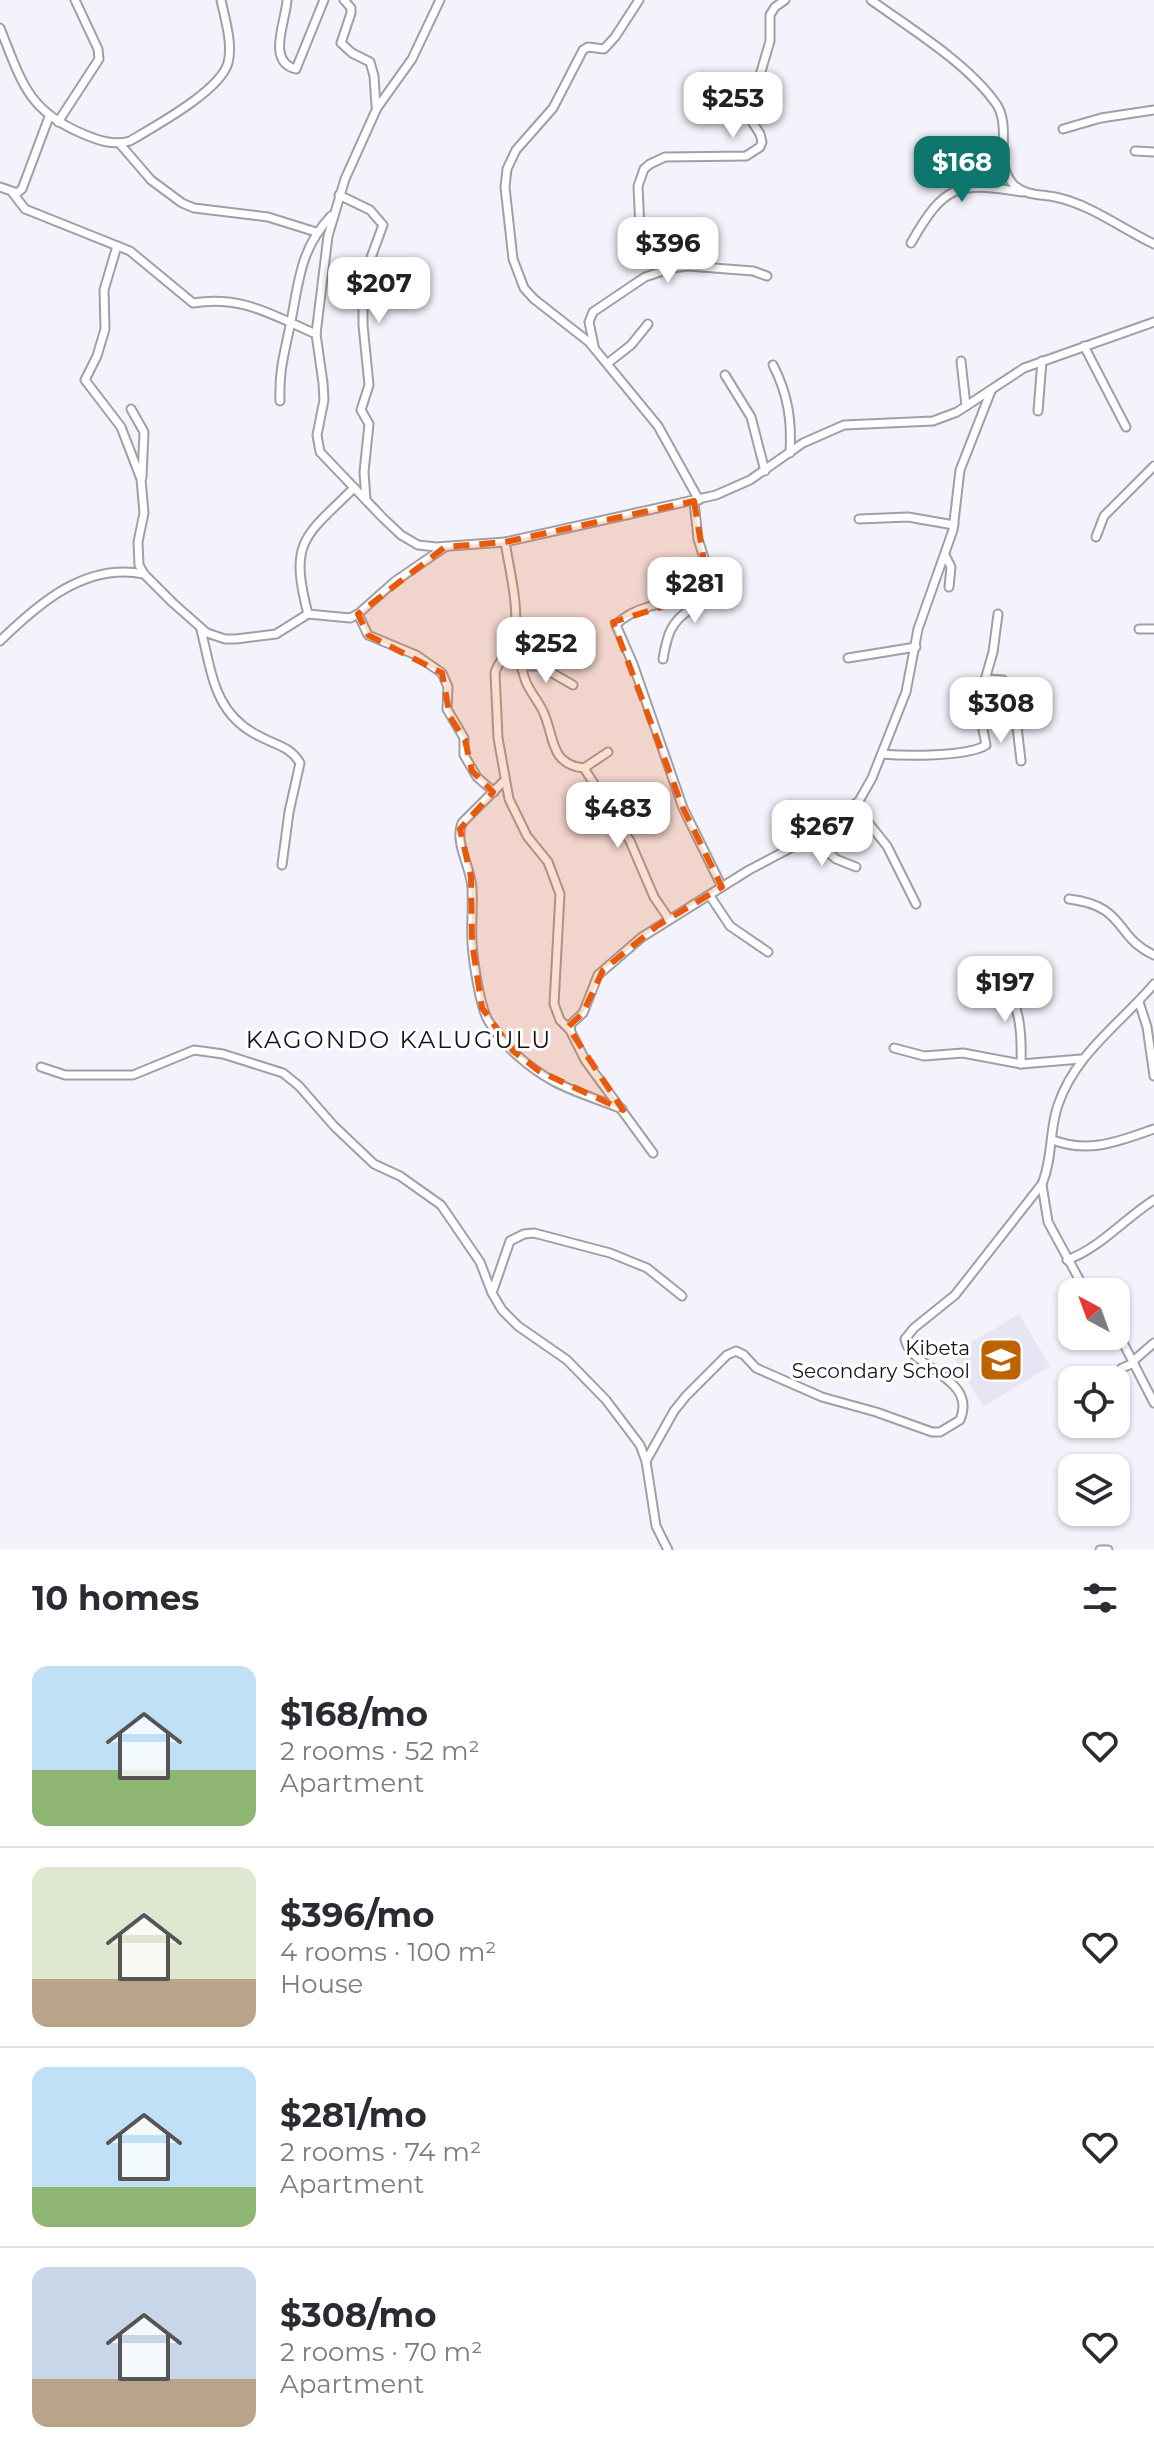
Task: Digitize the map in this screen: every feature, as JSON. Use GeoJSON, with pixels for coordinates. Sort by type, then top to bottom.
{"type":"FeatureCollection","features":[{"type":"Feature","properties":{"kind":"street"},"geometry":{"type":"LineString","coordinates":[[58,122],[99,59],[98,49],[75,0]]}},
{"type":"Feature","properties":{"kind":"street"},"geometry":{"type":"LineString","coordinates":[[0,28],[25,88],[49,117],[98,140],[120,144],[130,141],[185,106],[224,73],[229,55],[221,0]]}},
{"type":"Feature","properties":{"kind":"street"},"geometry":{"type":"LineString","coordinates":[[287,0],[279,54],[286,65],[296,69],[324,0]]}},
{"type":"Feature","properties":{"kind":"street"},"geometry":{"type":"LineString","coordinates":[[344,0],[351,13],[341,43],[370,62],[377,108]]}},
{"type":"Feature","properties":{"kind":"street"},"geometry":{"type":"LineString","coordinates":[[440,0],[412,59],[377,108],[339,195],[324,258],[316,334],[324,400],[317,435],[320,452],[401,535],[418,545],[445,547],[505,542],[697,500],[730,490],[765,471],[803,443],[844,425],[933,421],[966,406],[1012,374],[1154,322]]}},
{"type":"Feature","properties":{"kind":"street"},"geometry":{"type":"LineString","coordinates":[[639,0],[604,49],[588,47],[583,50],[553,108],[512,155],[505,187],[513,259],[524,288],[608,363],[666,438],[697,500],[698,539],[711,580],[709,592],[704,602],[681,615],[669,629],[663,659]]}},
{"type":"Feature","properties":{"kind":"street"},"geometry":{"type":"LineString","coordinates":[[640,229],[638,186],[644,169],[650,164],[665,157],[746,156],[760,147],[761,138],[751,120],[751,108],[770,41],[770,15],[785,0]]}},
{"type":"Feature","properties":{"kind":"street"},"geometry":{"type":"LineString","coordinates":[[871,0],[971,77],[998,107],[1004,126],[1007,177],[1024,193]]}},
{"type":"Feature","properties":{"kind":"street"},"geometry":{"type":"LineString","coordinates":[[767,1],[775,7]]}},
{"type":"Feature","properties":{"kind":"street"},"geometry":{"type":"LineString","coordinates":[[1063,129],[1101,118],[1154,110]]}},
{"type":"Feature","properties":{"kind":"street"},"geometry":{"type":"LineString","coordinates":[[0,187],[17,193],[22,189],[49,117]]}},
{"type":"Feature","properties":{"kind":"street"},"geometry":{"type":"LineString","coordinates":[[120,144],[151,180],[182,203],[194,208],[268,217],[316,232]]}},
{"type":"Feature","properties":{"kind":"street"},"geometry":{"type":"LineString","coordinates":[[1135,151],[1154,152]]}},
{"type":"Feature","properties":{"kind":"street"},"geometry":{"type":"LineString","coordinates":[[911,243],[933,206],[954,190],[984,187],[1058,197],[1154,244]]}},
{"type":"Feature","properties":{"kind":"street"},"geometry":{"type":"LineString","coordinates":[[12,192],[25,209],[138,257],[193,303],[207,299],[248,305],[316,334]]}},
{"type":"Feature","properties":{"kind":"street"},"geometry":{"type":"LineString","coordinates":[[339,195],[370,210],[383,225],[369,263],[362,303],[369,379],[361,410],[369,424],[364,472],[366,500]]}},
{"type":"Feature","properties":{"kind":"street"},"geometry":{"type":"LineString","coordinates":[[280,401],[281,362],[299,278],[316,232],[333,214]]}},
{"type":"Feature","properties":{"kind":"street"},"geometry":{"type":"LineString","coordinates":[[117,246],[104,290],[105,329],[97,356],[85,380],[121,427],[141,479]]}},
{"type":"Feature","properties":{"kind":"street"},"geometry":{"type":"LineString","coordinates":[[594,348],[589,322],[593,312],[655,273],[688,266],[753,271],[767,276]]}},
{"type":"Feature","properties":{"kind":"street"},"geometry":{"type":"LineString","coordinates":[[608,363],[631,345],[648,324]]}},
{"type":"Feature","properties":{"kind":"street"},"geometry":{"type":"LineString","coordinates":[[1084,346],[1126,427]]}},
{"type":"Feature","properties":{"kind":"street"},"geometry":{"type":"LineString","coordinates":[[961,361],[966,406]]}},
{"type":"Feature","properties":{"kind":"street"},"geometry":{"type":"LineString","coordinates":[[1038,411],[1042,361]]}},
{"type":"Feature","properties":{"kind":"street"},"geometry":{"type":"LineString","coordinates":[[773,365],[786,395],[791,431],[790,453]]}},
{"type":"Feature","properties":{"kind":"street"},"geometry":{"type":"LineString","coordinates":[[725,375],[751,417],[765,471]]}},
{"type":"Feature","properties":{"kind":"street"},"geometry":{"type":"LineString","coordinates":[[570,1030],[571,1024],[583,1013],[598,975],[642,937],[810,837],[859,801],[872,778],[906,692],[918,629],[954,525],[960,470],[993,387]]}},
{"type":"Feature","properties":{"kind":"street"},"geometry":{"type":"LineString","coordinates":[[131,409],[144,432],[141,479],[144,513],[137,555],[144,574],[200,628],[225,639],[284,631],[308,614],[339,618],[358,614],[384,590],[445,547]]}},
{"type":"Feature","properties":{"kind":"street"},"geometry":{"type":"LineString","coordinates":[[1096,537],[1104,516],[1154,466]]}},
{"type":"Feature","properties":{"kind":"street"},"geometry":{"type":"LineString","coordinates":[[308,614],[299,576],[303,543],[354,488]]}},
{"type":"Feature","properties":{"kind":"street"},"geometry":{"type":"LineString","coordinates":[[859,519],[908,517],[954,525]]}},
{"type":"Feature","properties":{"kind":"street"},"geometry":{"type":"LineString","coordinates":[[505,542],[515,609],[513,646],[525,681],[546,719],[552,745],[571,765],[584,768],[630,841],[654,897],[669,919]]}},
{"type":"Feature","properties":{"kind":"street"},"geometry":{"type":"LineString","coordinates":[[945,555],[951,567],[949,587]]}},
{"type":"Feature","properties":{"kind":"street"},"geometry":{"type":"LineString","coordinates":[[0,641],[42,603],[66,587],[112,571],[144,574]]}},
{"type":"Feature","properties":{"kind":"street"},"geometry":{"type":"LineString","coordinates":[[709,592],[700,598],[643,610],[625,617],[616,625],[633,664],[683,808],[722,887]]}},
{"type":"Feature","properties":{"kind":"street"},"geometry":{"type":"LineString","coordinates":[[358,614],[368,635],[416,655],[442,673],[448,687],[447,709],[464,738],[464,755],[477,777],[494,792]]}},
{"type":"Feature","properties":{"kind":"street"},"geometry":{"type":"LineString","coordinates":[[882,754],[907,757],[986,745],[978,704],[995,644],[998,614]]}},
{"type":"Feature","properties":{"kind":"street"},"geometry":{"type":"LineString","coordinates":[[200,628],[216,693],[222,704],[249,731],[285,747],[300,763],[282,865]]}},
{"type":"Feature","properties":{"kind":"street"},"geometry":{"type":"LineString","coordinates":[[1139,629],[1154,629]]}},
{"type":"Feature","properties":{"kind":"street"},"geometry":{"type":"LineString","coordinates":[[513,646],[497,665],[495,673],[498,738],[509,799],[527,836],[548,862],[560,894],[554,1004],[560,1020],[570,1030],[585,1060],[653,1153]]}},
{"type":"Feature","properties":{"kind":"street"},"geometry":{"type":"LineString","coordinates":[[848,658],[916,647]]}},
{"type":"Feature","properties":{"kind":"street"},"geometry":{"type":"LineString","coordinates":[[522,666],[540,666],[573,685]]}},
{"type":"Feature","properties":{"kind":"street"},"geometry":{"type":"LineString","coordinates":[[985,679],[1003,680],[1013,692],[1021,761]]}},
{"type":"Feature","properties":{"kind":"street"},"geometry":{"type":"LineString","coordinates":[[584,768],[608,752]]}},
{"type":"Feature","properties":{"kind":"street"},"geometry":{"type":"LineString","coordinates":[[504,781],[462,823],[460,829],[471,877],[472,942],[482,1008],[488,1022],[532,1067],[552,1080],[623,1110]]}},
{"type":"Feature","properties":{"kind":"street"},"geometry":{"type":"LineString","coordinates":[[854,805],[887,846],[916,904]]}},
{"type":"Feature","properties":{"kind":"street"},"geometry":{"type":"LineString","coordinates":[[810,837],[836,859],[856,867]]}},
{"type":"Feature","properties":{"kind":"street"},"geometry":{"type":"LineString","coordinates":[[710,896],[730,926],[768,952]]}},
{"type":"Feature","properties":{"kind":"street"},"geometry":{"type":"LineString","coordinates":[[1069,899],[1096,904],[1109,911],[1133,940],[1154,955]]}},
{"type":"Feature","properties":{"kind":"street"},"geometry":{"type":"LineString","coordinates":[[1004,980],[1018,1006],[1021,1064]]}},
{"type":"Feature","properties":{"kind":"street"},"geometry":{"type":"LineString","coordinates":[[1078,1278],[1048,1222],[1042,1184],[1053,1140],[1056,1109],[1067,1082],[1082,1059],[1154,984]]}},
{"type":"Feature","properties":{"kind":"street"},"geometry":{"type":"LineString","coordinates":[[1139,1002],[1147,1027],[1154,1076]]}},
{"type":"Feature","properties":{"kind":"street"},"geometry":{"type":"LineString","coordinates":[[894,1048],[924,1056],[963,1053],[1021,1064],[1082,1059]]}},
{"type":"Feature","properties":{"kind":"street"},"geometry":{"type":"LineString","coordinates":[[41,1067],[65,1075],[133,1075],[194,1050],[223,1054],[283,1073],[374,1164],[400,1176],[441,1205],[480,1262],[492,1293],[510,1319],[558,1353],[606,1400],[636,1437],[646,1461],[656,1526],[668,1550]]}},
{"type":"Feature","properties":{"kind":"street"},"geometry":{"type":"LineString","coordinates":[[1053,1140],[1075,1146],[1098,1146],[1154,1129]]}},
{"type":"Feature","properties":{"kind":"street"},"geometry":{"type":"LineString","coordinates":[[646,1461],[686,1396],[727,1355],[736,1351],[756,1368],[822,1397],[932,1432],[952,1427],[962,1413],[960,1395],[944,1376],[907,1348],[905,1339],[955,1295],[1042,1184]]}},
{"type":"Feature","properties":{"kind":"street"},"geometry":{"type":"LineString","coordinates":[[1067,1260],[1092,1248],[1154,1200]]}},
{"type":"Feature","properties":{"kind":"street"},"geometry":{"type":"LineString","coordinates":[[492,1293],[494,1279],[510,1241],[534,1233],[639,1263],[663,1278],[682,1296]]}},
{"type":"Feature","properties":{"kind":"street"},"geometry":{"type":"LineString","coordinates":[[1126,1366],[1154,1343]]}},
{"type":"Feature","properties":{"kind":"street"},"geometry":{"type":"LineString","coordinates":[[1127,1350],[1154,1403]]}},
{"type":"Feature","properties":{"kind":"street"},"geometry":{"type":"LineString","coordinates":[[1100,1550],[1108,1550]]}},
{"type":"Feature","properties":{"kind":"highlighted area"},"geometry":{"type":"Polygon","coordinates":[[[694,501],[709,592],[613,622],[683,808],[722,887],[657,926],[603,970],[583,1013],[568,1027],[623,1110],[539,1071],[513,1051],[482,1008],[472,942],[471,877],[460,829],[493,792],[472,771],[465,740],[450,717],[442,673],[368,635],[358,614],[445,547],[505,542],[694,501]]]}},
{"type":"Feature","properties":{"kind":"shaded area","name":"Kibeta Secondary School"},"geometry":{"type":"Polygon","coordinates":[[[1019,1314],[1050,1366],[983,1407],[952,1354],[1019,1314]]]}},
{"type":"Feature","properties":{"kind":"place","name":"Kibeta Secondary School"},"geometry":{"type":"Point","coordinates":[1001,1360]}},
{"type":"Feature","properties":{"kind":"district","name":"KAGONDO KALUGULU"},"geometry":{"type":"Point","coordinates":[399,1040]}}]}
